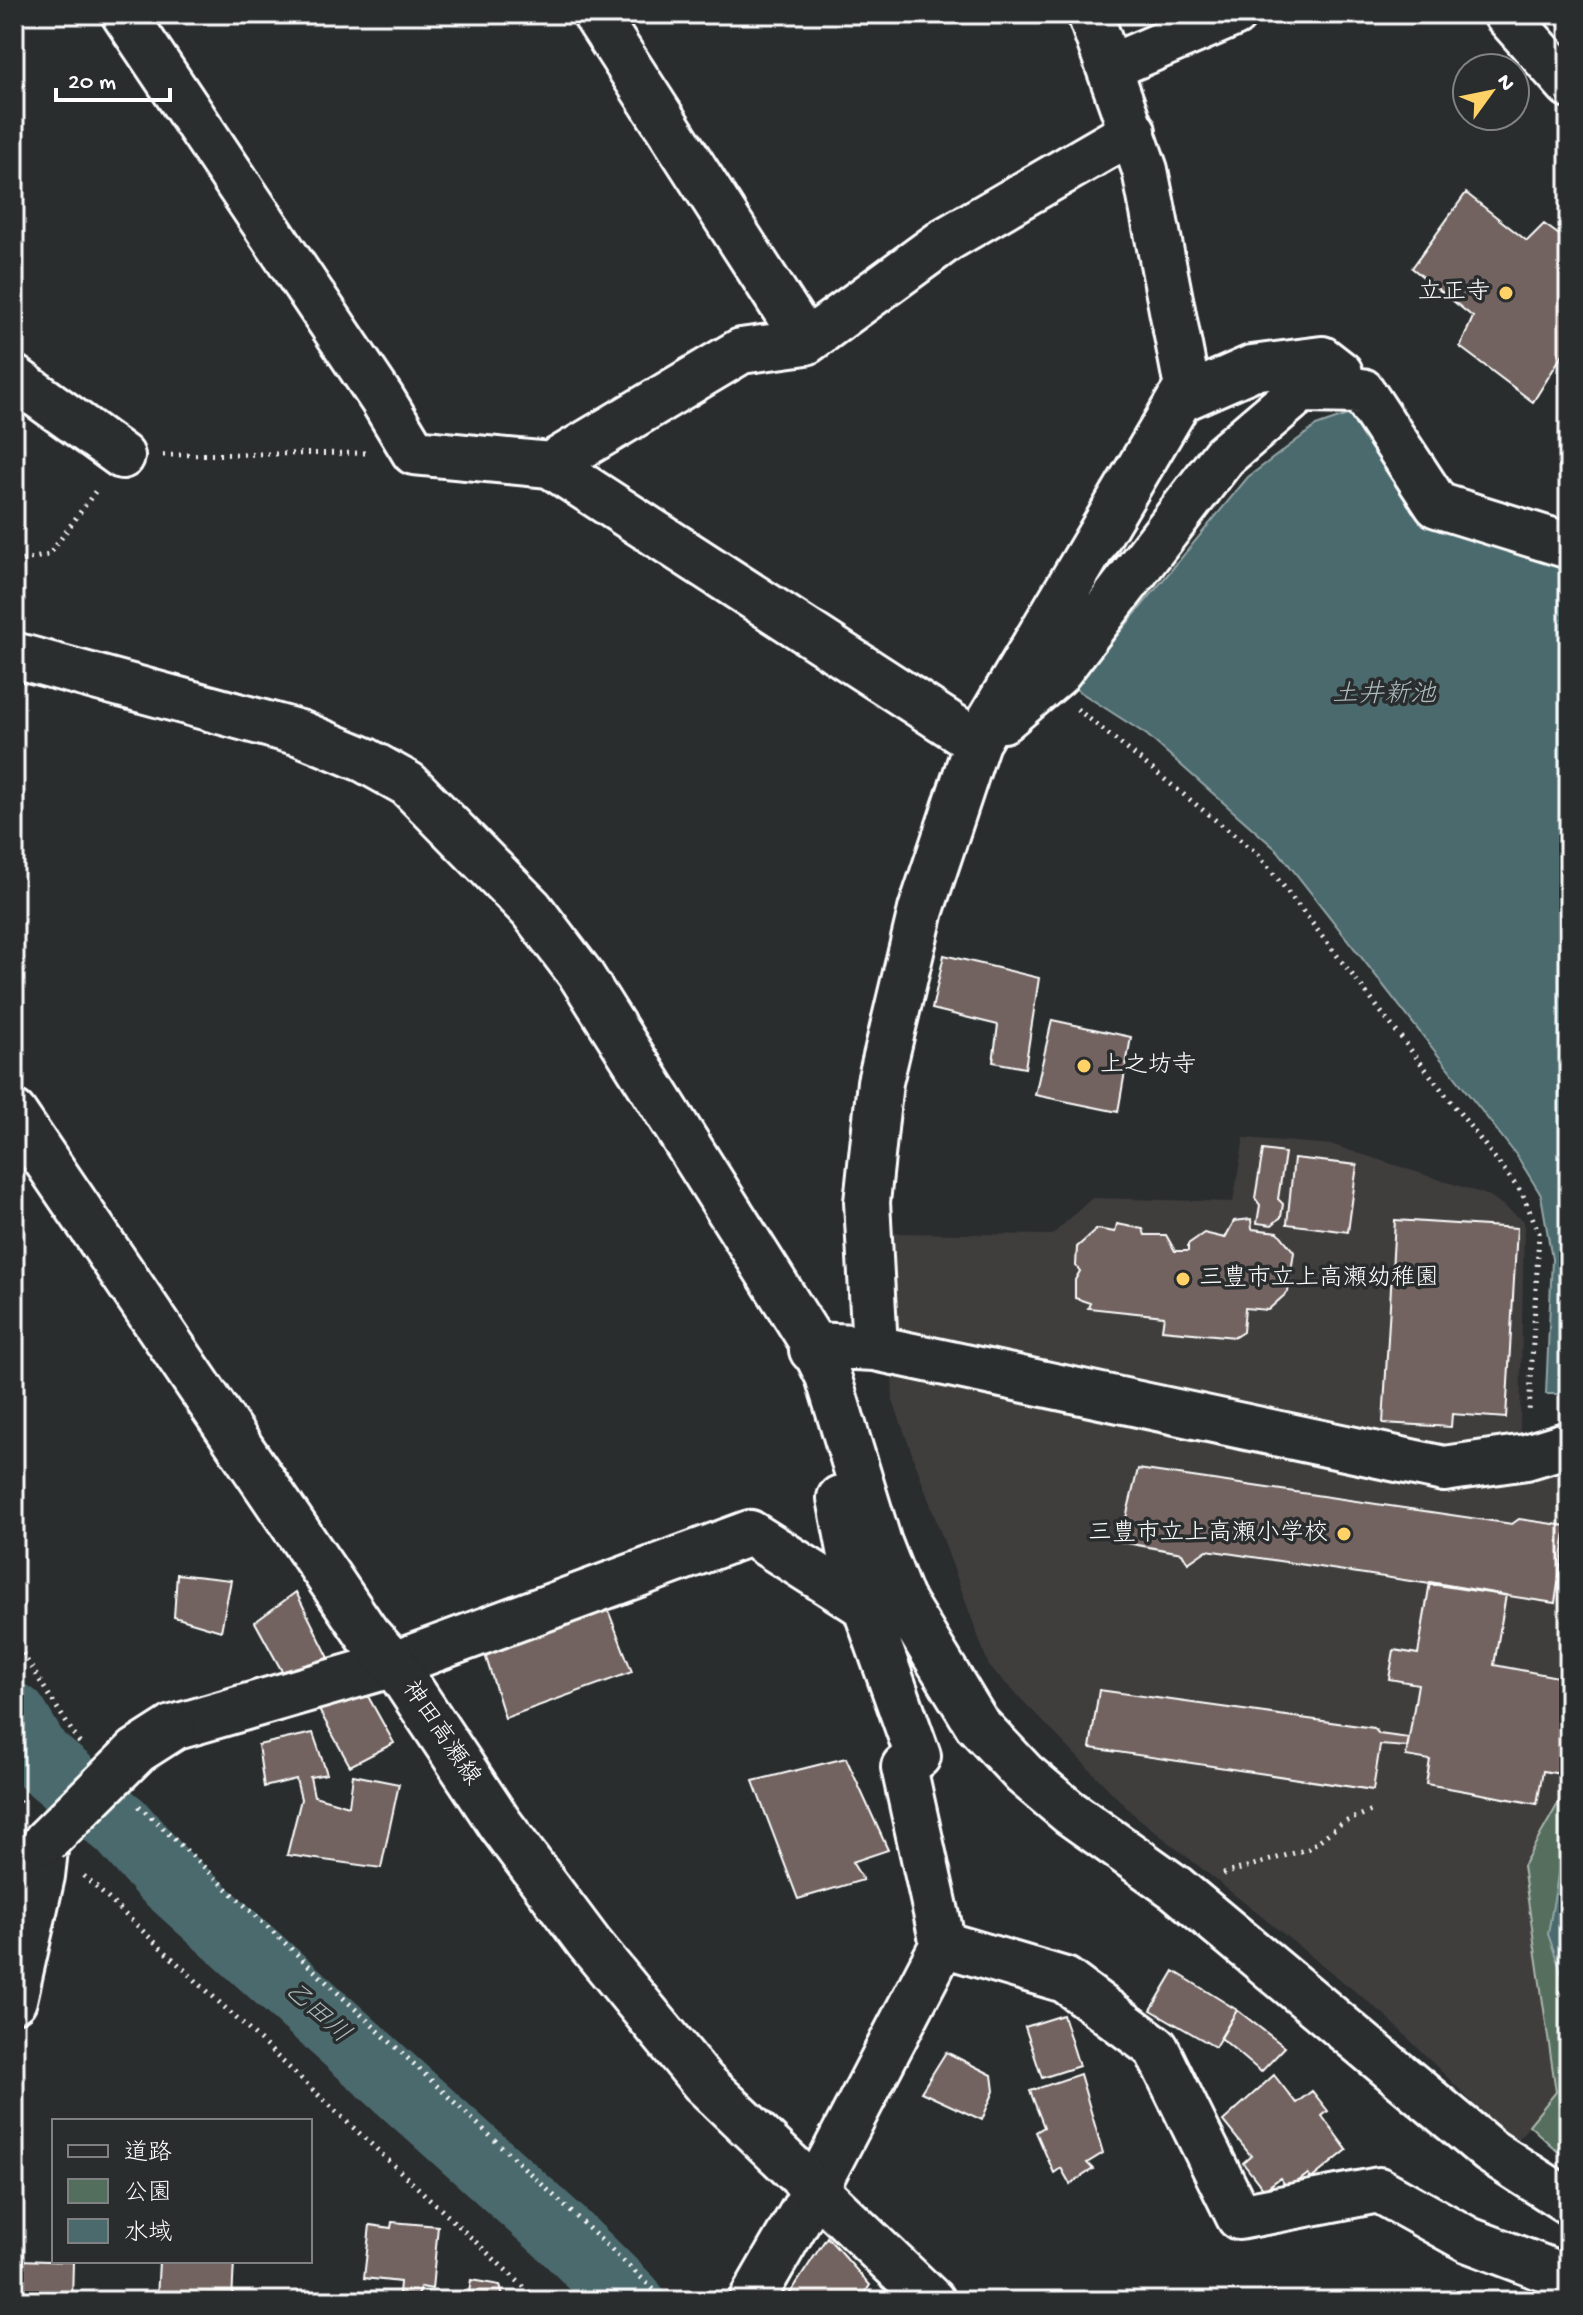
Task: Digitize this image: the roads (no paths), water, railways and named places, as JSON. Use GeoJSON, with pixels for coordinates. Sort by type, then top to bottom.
{"type":"FeatureCollection","features":[{"type":"Feature","properties":{"kind":"street"},"geometry":{"type":"LineString","coordinates":[[124,14],[382,399],[414,452],[550,465],[977,742]]}},
{"type":"Feature","properties":{"kind":"street"},"geometry":{"type":"LineString","coordinates":[[595,14],[806,342]]}},
{"type":"Feature","properties":{"kind":"street"},"geometry":{"type":"LineString","coordinates":[[875,1348],[867,1202],[880,1082],[921,910],[977,742],[1187,387],[1145,170],[1090,14]]}},
{"type":"Feature","properties":{"kind":"street"},"geometry":{"type":"LineString","coordinates":[[1110,67],[1234,14]]}},
{"type":"Feature","properties":{"kind":"street"},"geometry":{"type":"LineString","coordinates":[[1506,14],[1569,85]]}},
{"type":"Feature","properties":{"kind":"street"},"geometry":{"type":"LineString","coordinates":[[550,465],[741,351],[806,342],[947,239],[1133,131]]}},
{"type":"Feature","properties":{"kind":"street"},"geometry":{"type":"LineString","coordinates":[[1179,400],[1252,368],[1322,359],[1362,391],[1437,505],[1569,546]]}},
{"type":"Feature","properties":{"kind":"street"},"geometry":{"type":"LineString","coordinates":[[14,378],[122,456]]}},
{"type":"Feature","properties":{"kind":"street"},"geometry":{"type":"LineString","coordinates":[[977,742],[1056,675],[1224,456],[1301,390],[1362,391]]}},
{"type":"Feature","properties":{"kind":"street"},"geometry":{"type":"LineString","coordinates":[[14,655],[300,733],[365,760],[408,784],[531,909],[581,975],[812,1347],[828,1376],[879,1543],[901,1599],[977,1724],[1024,1774],[1069,1812],[1176,1888],[1490,2151],[1569,2202]]}},
{"type":"Feature","properties":{"kind":"street","name":"神田高瀬線"},"geometry":{"type":"LineString","coordinates":[[14,1113],[367,1634],[394,1664],[500,1824],[589,1943],[703,2082],[932,2301]]}},
{"type":"Feature","properties":{"kind":"street"},"geometry":{"type":"LineString","coordinates":[[812,1347],[875,1348],[1444,1469],[1526,1457],[1569,1444]]}},
{"type":"Feature","properties":{"kind":"street"},"geometry":{"type":"LineString","coordinates":[[754,2294],[815,2190],[943,1944],[904,1767],[918,1756],[856,1581],[812,1347]]}},
{"type":"Feature","properties":{"kind":"street"},"geometry":{"type":"LineString","coordinates":[[14,2000],[42,1876],[46,1841],[137,1751],[173,1728],[394,1664],[750,1533],[868,1608]]}},
{"type":"Feature","properties":{"kind":"street"},"geometry":{"type":"LineString","coordinates":[[943,1944],[1065,1980],[1156,2048],[1239,2217],[1379,2190],[1469,2240],[1569,2278]]}},
{"type":"Feature","properties":{"kind":"water","name":"土井新池"},"geometry":{"type":"Polygon","coordinates":[[[1359,411],[1430,516],[1569,564],[1569,1394],[1546,1394],[1552,1259],[1541,1195],[1517,1156],[1278,851],[1147,735],[1074,688],[1248,477],[1316,426],[1359,411]]]}},
{"type":"Feature","properties":{"kind":"water"},"geometry":{"type":"Polygon","coordinates":[[[1569,1851],[1569,1995],[1548,1934],[1559,1869],[1569,1851]]]}},
{"type":"Feature","properties":{"kind":"waterway","name":"乙田川"},"geometry":{"type":"LineString","coordinates":[[14,1717],[38,1757],[121,1826],[162,1873],[562,2234],[630,2301]]}},
{"type":"Feature","properties":{"kind":"place","name":"立正寺"},"geometry":{"type":"Point","coordinates":[1506,293]}},
{"type":"Feature","properties":{"kind":"place","name":"上之坊寺"},"geometry":{"type":"Point","coordinates":[1084,1066]}},
{"type":"Feature","properties":{"kind":"place","name":"三豊市立上高瀬幼稚園"},"geometry":{"type":"Point","coordinates":[1183,1279]}},
{"type":"Feature","properties":{"kind":"place","name":"三豊市立上高瀬小学校"},"geometry":{"type":"Point","coordinates":[1344,1534]}}]}
